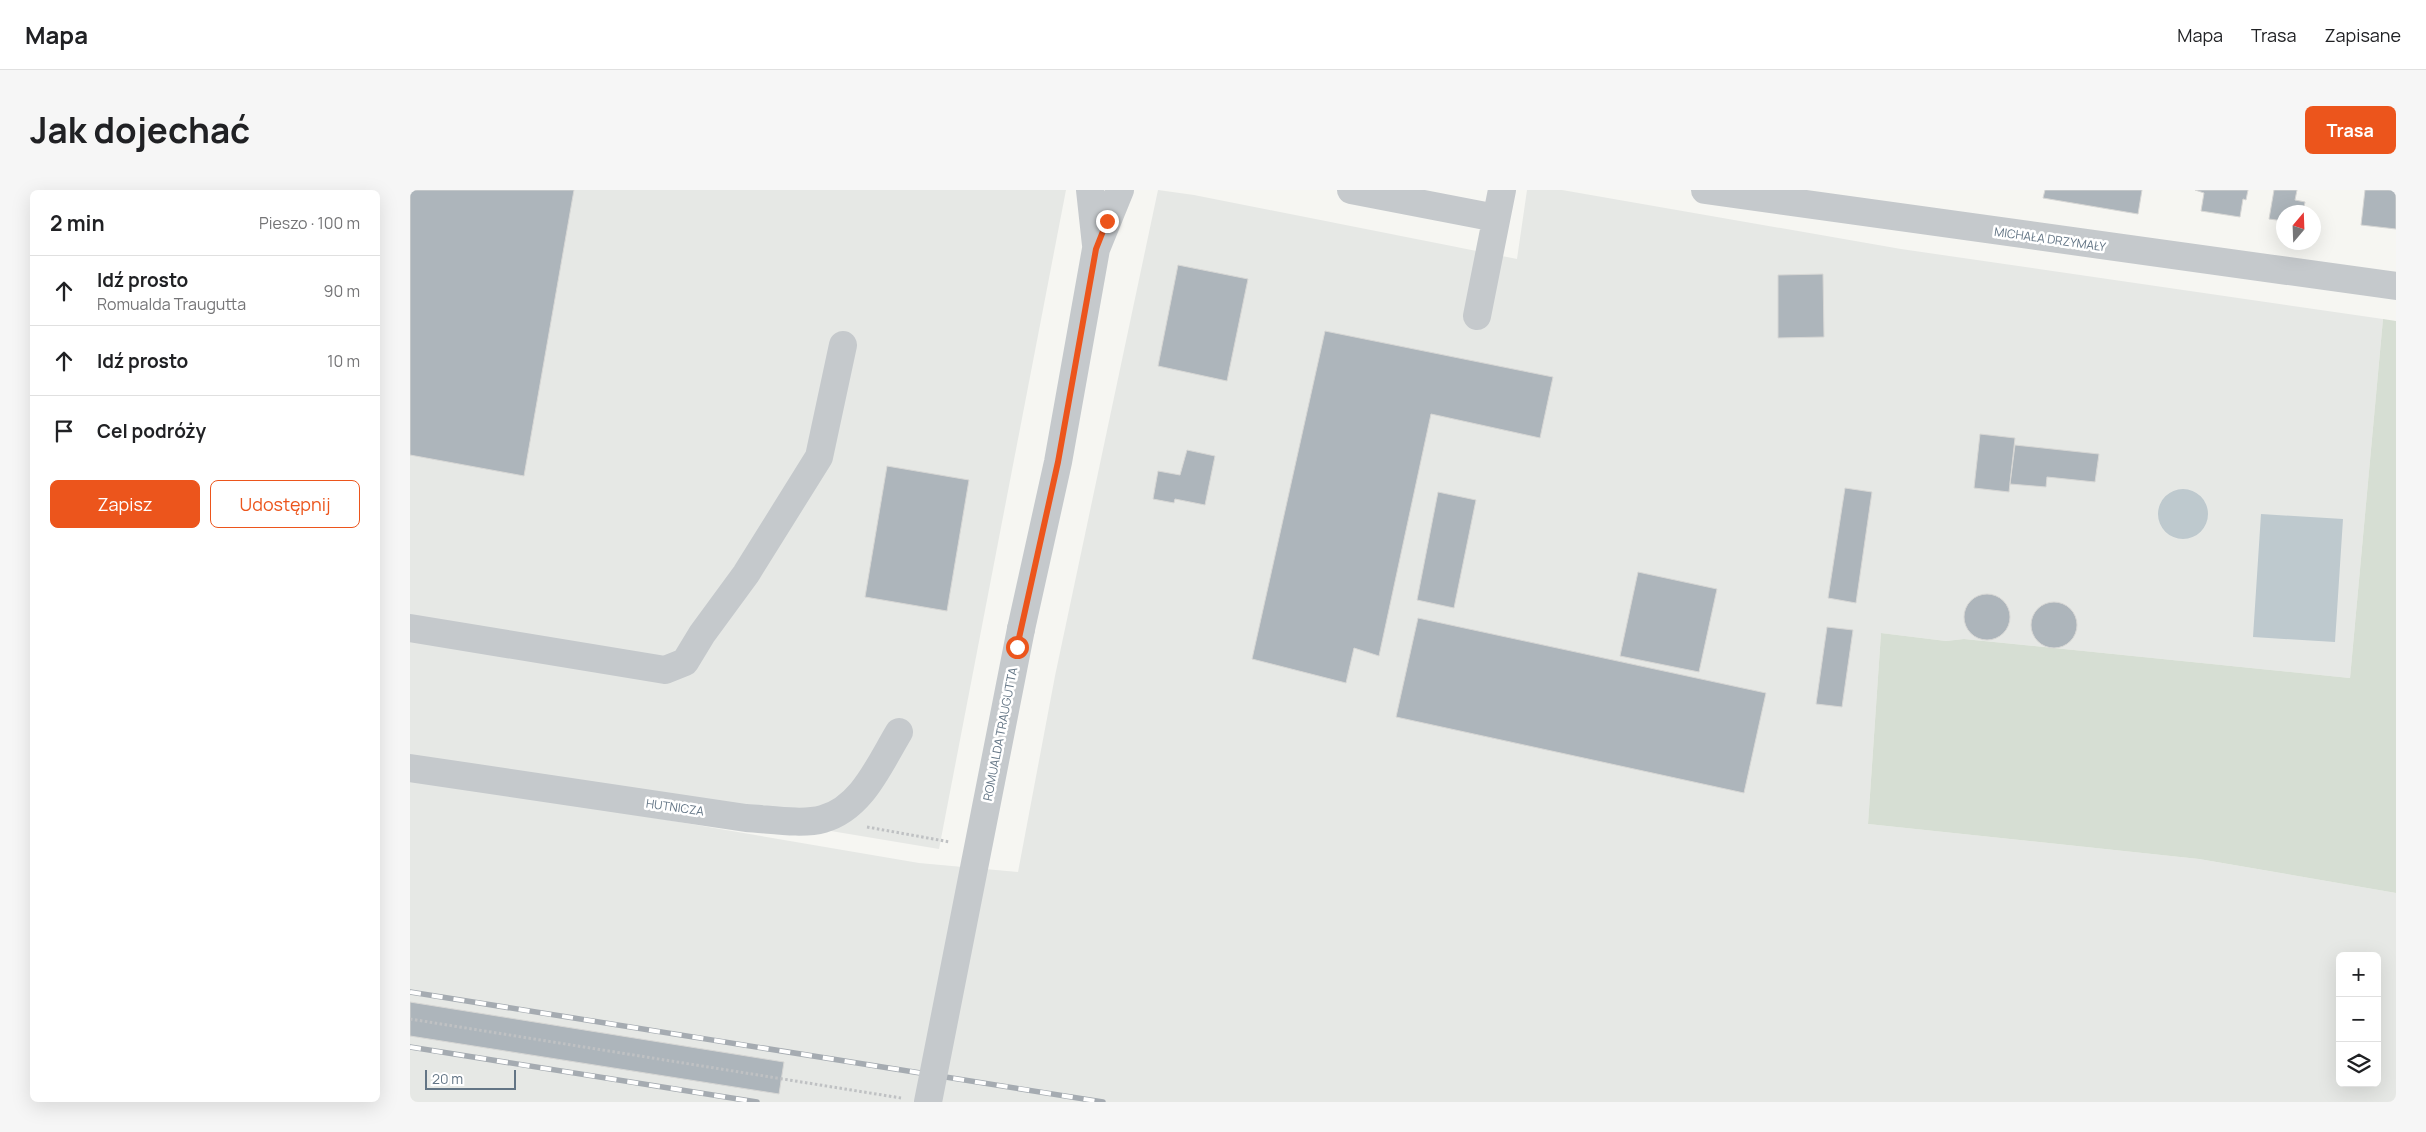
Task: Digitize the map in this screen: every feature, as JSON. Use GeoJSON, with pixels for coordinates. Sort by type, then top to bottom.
{"type":"FeatureCollection","features":[{"type":"Feature","properties":{"kind":"street"},"geometry":{"type":"LineString","coordinates":[[1090,190],[1096,249]]}},
{"type":"Feature","properties":{"kind":"street"},"geometry":{"type":"LineString","coordinates":[[1096,249],[1120,190]]}},
{"type":"Feature","properties":{"kind":"street"},"geometry":{"type":"LineString","coordinates":[[1351,190],[1496,218]]}},
{"type":"Feature","properties":{"kind":"street"},"geometry":{"type":"LineString","coordinates":[[1477,316],[1502,190]]}},
{"type":"Feature","properties":{"kind":"street","name":"MICHAŁA DRZYMAŁY"},"geometry":{"type":"LineString","coordinates":[[1705,190],[1821,199],[2396,286]]}},
{"type":"Feature","properties":{"kind":"street","name":"ROMUALDA TRAUGUTTA"},"geometry":{"type":"LineString","coordinates":[[916,1100],[1058,462],[1096,249]]}},
{"type":"Feature","properties":{"kind":"street"},"geometry":{"type":"LineString","coordinates":[[410,628],[665,670],[685,662],[702,634],[746,574],[819,457],[843,345]]}},
{"type":"Feature","properties":{"kind":"street","name":"HUTNICZA"},"geometry":{"type":"LineString","coordinates":[[410,768],[746,818],[794,821],[822,819],[852,804],[867,786],[899,732]]}},
{"type":"Feature","properties":{"kind":"path"},"geometry":{"type":"LineString","coordinates":[[822,819],[954,842]]}},
{"type":"Feature","properties":{"kind":"path"},"geometry":{"type":"LineString","coordinates":[[410,1019],[916,1100]]}},
{"type":"Feature","properties":{"kind":"shaded area"},"geometry":{"type":"Polygon","coordinates":[[[410,190],[1066,190],[939,849],[410,761],[410,190]]]}},
{"type":"Feature","properties":{"kind":"shaded area"},"geometry":{"type":"Polygon","coordinates":[[[1158,190],[1194,195],[1517,259],[1527,190],[1562,190],[1901,249],[2383,319],[2350,678],[1964,639],[1946,641],[1881,633],[1868,824],[2199,859],[2396,893],[2396,1102],[410,1102],[410,776],[919,863],[1018,872],[1055,676],[1158,190]]]}},
{"type":"Feature","properties":{"kind":"shaded area"},"geometry":{"type":"Polygon","coordinates":[[[2383,319],[2396,321],[2396,893],[2199,859],[1868,824],[1881,633],[1946,641],[1964,639],[2350,678],[2383,319]]]}},
{"type":"Feature","properties":{"kind":"shaded area"},"geometry":{"type":"Polygon","coordinates":[[[2178,489],[2188,489],[2201,496],[2208,509],[2208,519],[2201,532],[2188,539],[2178,539],[2169,535],[2162,528],[2158,519],[2158,509],[2162,500],[2169,493],[2178,489]]]}},
{"type":"Feature","properties":{"kind":"shaded area"},"geometry":{"type":"Polygon","coordinates":[[[2261,514],[2343,519],[2335,642],[2253,637],[2261,514]]]}},
{"type":"Feature","properties":{"kind":"building"},"geometry":{"type":"Polygon","coordinates":[[[410,190],[574,190],[524,476],[410,455],[410,190]]]}},
{"type":"Feature","properties":{"kind":"building"},"geometry":{"type":"Polygon","coordinates":[[[2045,190],[2142,190],[2138,214],[2043,198],[2045,190]]]}},
{"type":"Feature","properties":{"kind":"building"},"geometry":{"type":"Polygon","coordinates":[[[2195,190],[2248,190],[2246,200],[2243,199],[2240,217],[2201,211],[2204,193],[2195,190]]]}},
{"type":"Feature","properties":{"kind":"building"},"geometry":{"type":"Polygon","coordinates":[[[2274,190],[2297,190],[2295,200],[2305,202],[2304,205],[2276,205],[2276,220],[2269,219],[2274,190]]]}},
{"type":"Feature","properties":{"kind":"building"},"geometry":{"type":"Polygon","coordinates":[[[2365,190],[2396,190],[2396,229],[2361,225],[2365,190]]]}},
{"type":"Feature","properties":{"kind":"building"},"geometry":{"type":"Polygon","coordinates":[[[1178,265],[1248,279],[1227,381],[1158,366],[1178,265]]]}},
{"type":"Feature","properties":{"kind":"building"},"geometry":{"type":"Polygon","coordinates":[[[1823,274],[1824,337],[1778,338],[1778,275],[1823,274]]]}},
{"type":"Feature","properties":{"kind":"building"},"geometry":{"type":"Polygon","coordinates":[[[1325,331],[1553,377],[1540,438],[1431,414],[1379,656],[1354,648],[1346,683],[1252,659],[1325,331]]]}},
{"type":"Feature","properties":{"kind":"building"},"geometry":{"type":"Polygon","coordinates":[[[1980,434],[2015,438],[2009,492],[1974,488],[1980,434]]]}},
{"type":"Feature","properties":{"kind":"building"},"geometry":{"type":"Polygon","coordinates":[[[2015,445],[2099,454],[2095,482],[2047,477],[2046,487],[2010,484],[2015,445]]]}},
{"type":"Feature","properties":{"kind":"building"},"geometry":{"type":"Polygon","coordinates":[[[1187,450],[1215,456],[1205,505],[1175,499],[1174,503],[1153,499],[1158,471],[1180,475],[1187,450]]]}},
{"type":"Feature","properties":{"kind":"building"},"geometry":{"type":"Polygon","coordinates":[[[887,466],[969,480],[947,611],[865,597],[887,466]]]}},
{"type":"Feature","properties":{"kind":"building"},"geometry":{"type":"Polygon","coordinates":[[[1845,488],[1872,492],[1856,603],[1828,598],[1845,488]]]}},
{"type":"Feature","properties":{"kind":"building"},"geometry":{"type":"Polygon","coordinates":[[[1438,492],[1476,500],[1454,608],[1417,600],[1438,492]]]}},
{"type":"Feature","properties":{"kind":"building"},"geometry":{"type":"Polygon","coordinates":[[[1638,572],[1717,589],[1699,672],[1620,656],[1638,572]]]}},
{"type":"Feature","properties":{"kind":"building"},"geometry":{"type":"Polygon","coordinates":[[[1987,594],[2000,598],[2006,604],[2010,617],[2006,630],[2000,636],[1987,640],[1974,636],[1968,630],[1964,617],[1968,604],[1974,598],[1987,594]]]}},
{"type":"Feature","properties":{"kind":"building"},"geometry":{"type":"Polygon","coordinates":[[[2054,602],[2067,606],[2073,612],[2077,625],[2073,638],[2067,644],[2054,648],[2041,644],[2035,638],[2031,625],[2035,612],[2041,606],[2054,602]]]}},
{"type":"Feature","properties":{"kind":"building"},"geometry":{"type":"Polygon","coordinates":[[[1418,618],[1766,693],[1744,793],[1396,717],[1418,618]]]}},
{"type":"Feature","properties":{"kind":"building"},"geometry":{"type":"Polygon","coordinates":[[[1827,627],[1853,630],[1842,707],[1816,704],[1827,627]]]}},
{"type":"Feature","properties":{"kind":"building"},"geometry":{"type":"Polygon","coordinates":[[[410,1002],[784,1062],[779,1094],[410,1036],[410,1002]]]}},
{"type":"Feature","properties":{"kind":"railway"},"geometry":{"type":"LineString","coordinates":[[410,992],[1103,1102]]}},
{"type":"Feature","properties":{"kind":"railway"},"geometry":{"type":"LineString","coordinates":[[410,1047],[757,1102]]}},
{"type":"Feature","properties":{"kind":"route"},"geometry":{"type":"LineString","coordinates":[[1017,647],[1058,462],[1096,249],[1107,221]]}}]}
